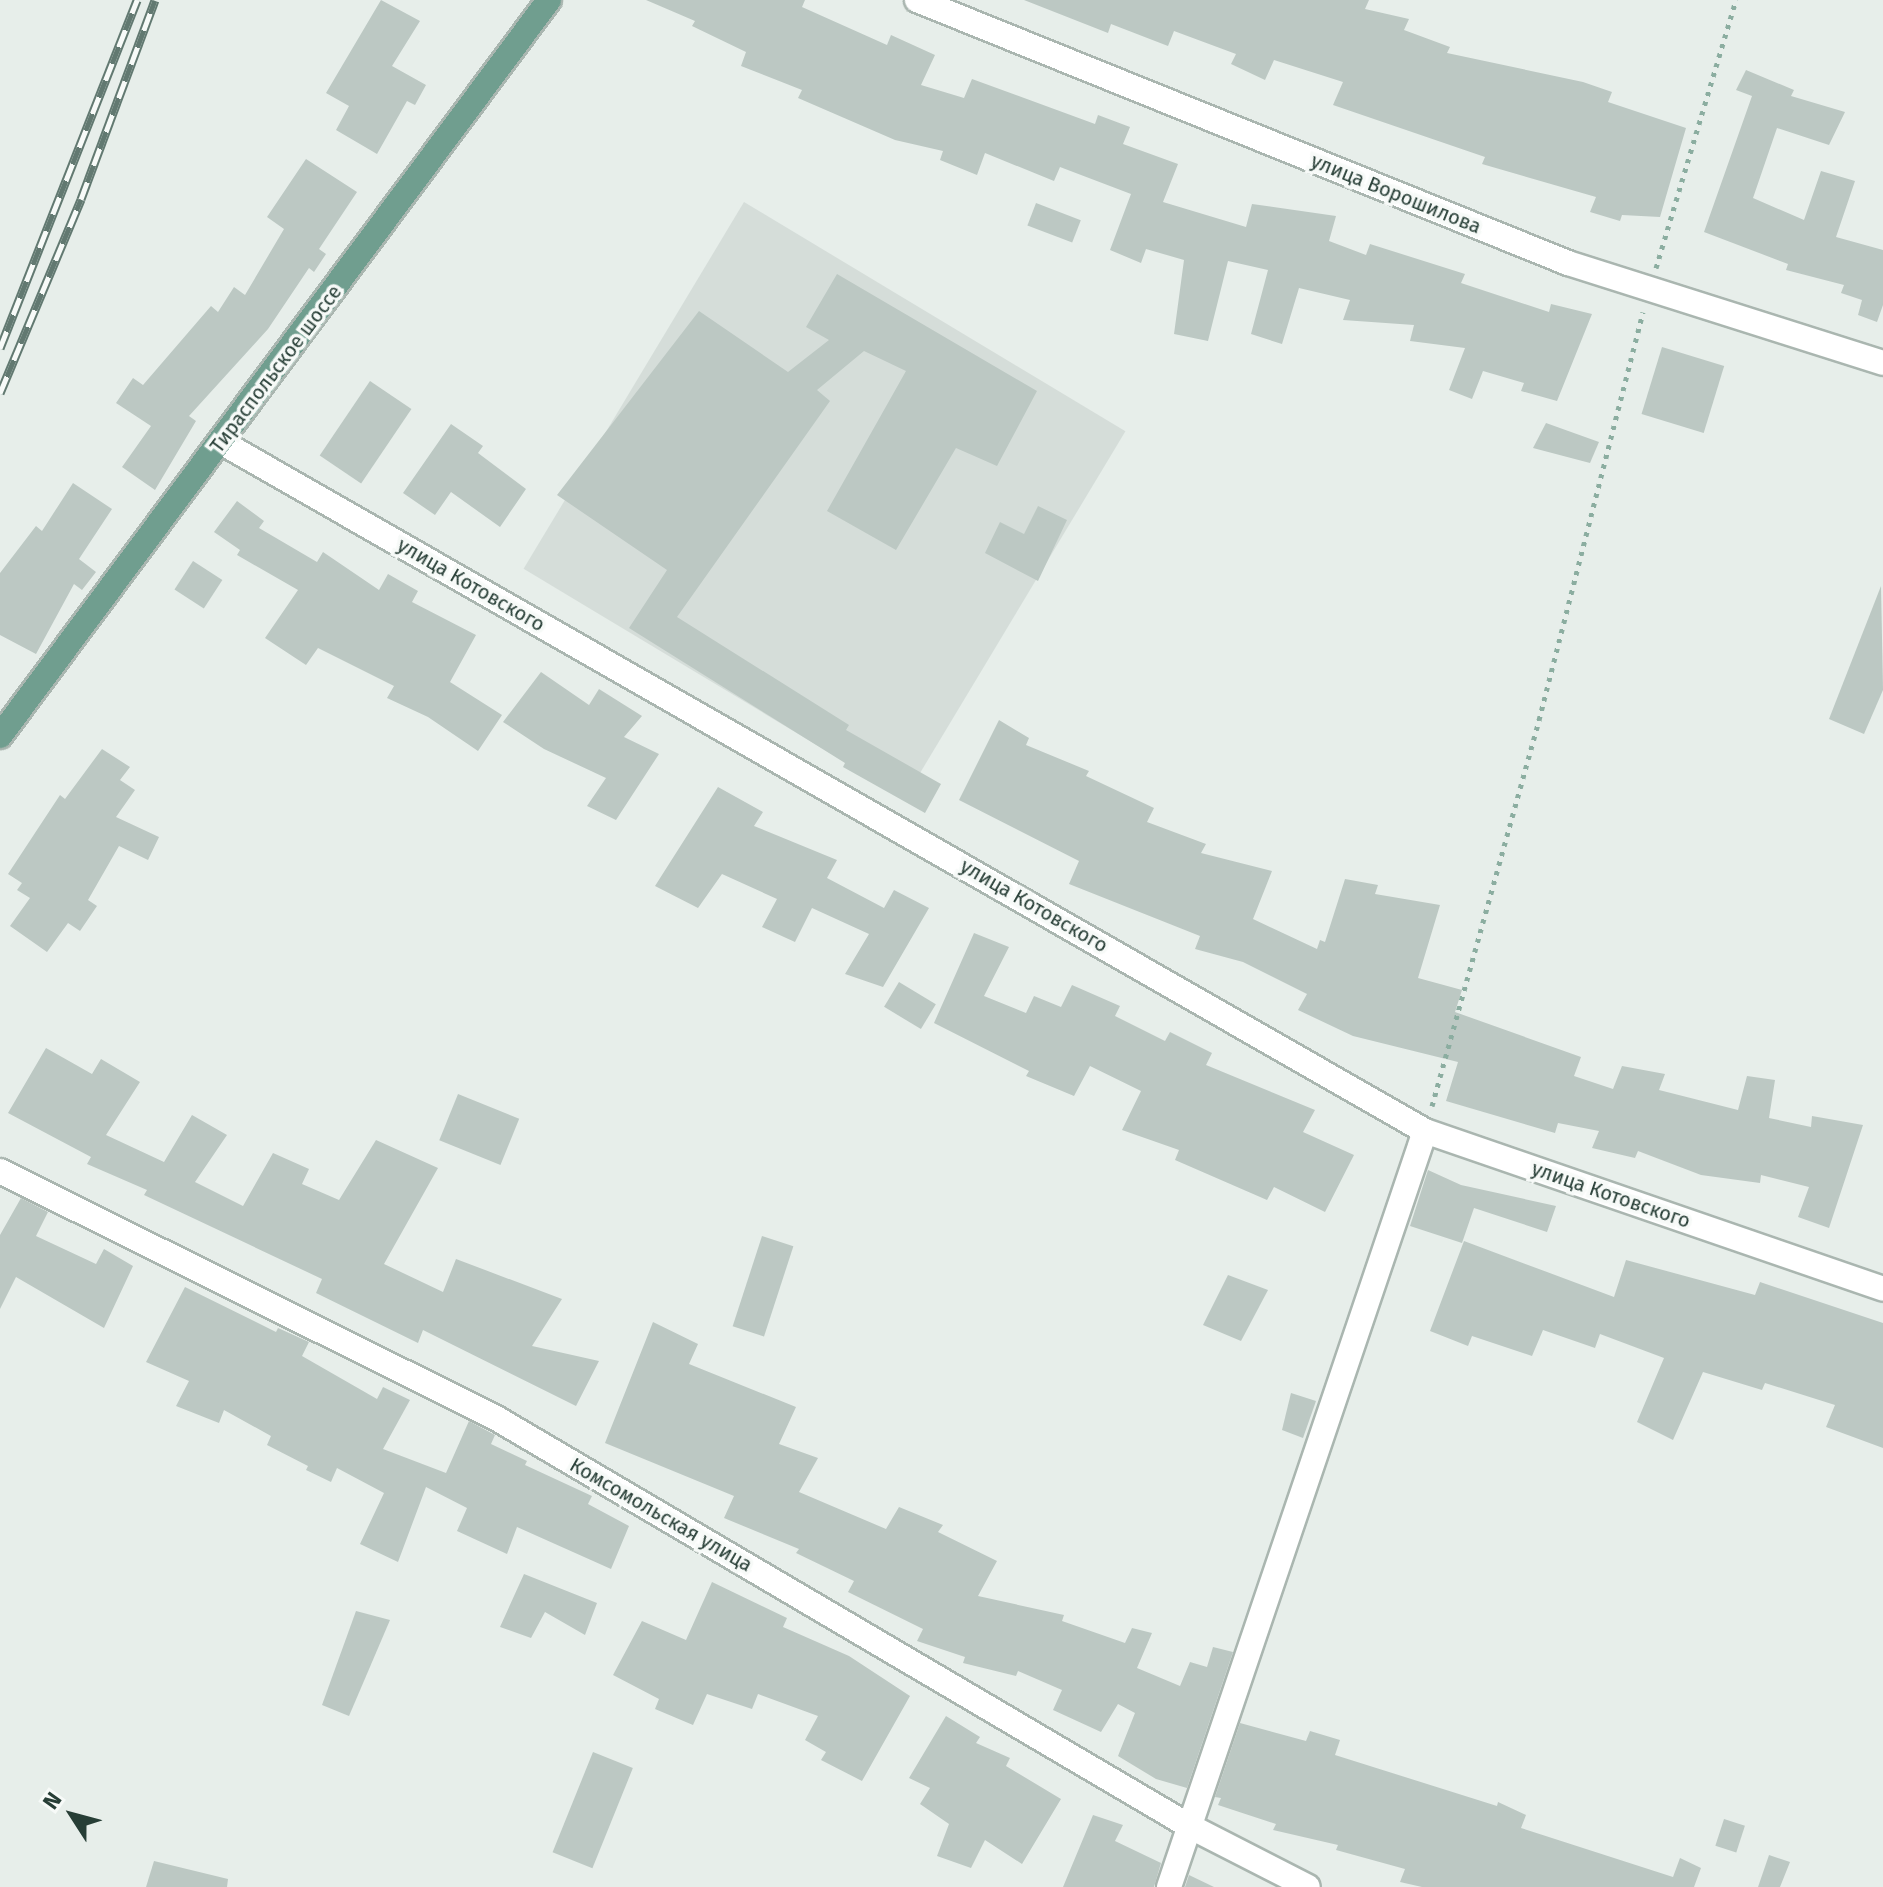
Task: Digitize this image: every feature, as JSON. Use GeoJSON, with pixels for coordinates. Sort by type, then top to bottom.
{"type":"FeatureCollection","features":[{"type":"Feature","properties":{"kind":"main road","name":"Тираспольское шоссе"},"geometry":{"type":"LineString","coordinates":[[0,736],[549,0]]}},
{"type":"Feature","properties":{"kind":"street","name":"улица Ворошилова"},"geometry":{"type":"LineString","coordinates":[[917,0],[1568,263],[1883,363]]}},
{"type":"Feature","properties":{"kind":"street","name":"улица Котовского"},"geometry":{"type":"LineString","coordinates":[[221,442],[1425,1131],[1883,1289]]}},
{"type":"Feature","properties":{"kind":"street"},"geometry":{"type":"LineString","coordinates":[[1169,1887],[1425,1131]]}},
{"type":"Feature","properties":{"kind":"street","name":"Комсомольская улица"},"geometry":{"type":"LineString","coordinates":[[0,1171],[496,1418],[1191,1827],[1308,1887]]}},
{"type":"Feature","properties":{"kind":"path"},"geometry":{"type":"LineString","coordinates":[[1425,1131],[1539,720],[1649,290],[1736,0]]}},
{"type":"Feature","properties":{"kind":"shaded area"},"geometry":{"type":"Polygon","coordinates":[[[744,202],[1125,431],[905,798],[524,569],[744,202]]]}},
{"type":"Feature","properties":{"kind":"building"},"geometry":{"type":"Polygon","coordinates":[[[381,0],[420,21],[392,66],[426,85],[415,105],[407,101],[377,154],[336,130],[349,106],[326,93],[381,0]]]}},
{"type":"Feature","properties":{"kind":"building"},"geometry":{"type":"Polygon","coordinates":[[[646,0],[805,0],[802,7],[887,45],[891,35],[935,55],[921,85],[964,98],[972,79],[1095,124],[1098,115],[1130,127],[1123,144],[1178,164],[1163,202],[1246,227],[1252,204],[1336,216],[1329,241],[1366,255],[1370,244],[1465,274],[1461,283],[1549,312],[1551,304],[1592,314],[1557,401],[1521,391],[1524,383],[1483,371],[1472,399],[1449,390],[1465,348],[1410,341],[1414,325],[1343,320],[1350,300],[1299,288],[1282,344],[1251,334],[1268,270],[1228,261],[1208,341],[1174,334],[1184,260],[1146,249],[1141,263],[1110,250],[1131,194],[1060,167],[1054,181],[985,153],[977,175],[940,160],[943,151],[895,140],[798,98],[802,90],[741,66],[746,52],[692,26],[695,21],[646,0]]]}},
{"type":"Feature","properties":{"kind":"building"},"geometry":{"type":"Polygon","coordinates":[[[1024,0],[1369,0],[1365,9],[1409,19],[1404,30],[1450,47],[1447,53],[1583,82],[1612,92],[1608,102],[1686,128],[1660,217],[1622,215],[1620,221],[1590,212],[1596,197],[1482,164],[1485,157],[1333,105],[1343,82],[1274,60],[1265,80],[1231,64],[1236,54],[1174,31],[1168,46],[1111,24],[1108,33],[1024,0]]]}},
{"type":"Feature","properties":{"kind":"building"},"geometry":{"type":"Polygon","coordinates":[[[1746,70],[1794,90],[1791,96],[1845,112],[1829,145],[1777,128],[1753,198],[1804,220],[1821,171],[1855,181],[1836,237],[1883,250],[1883,305],[1877,322],[1858,315],[1862,300],[1841,293],[1844,285],[1786,270],[1788,264],[1704,232],[1752,96],[1736,90],[1746,70]]]}},
{"type":"Feature","properties":{"kind":"building"},"geometry":{"type":"Polygon","coordinates":[[[306,159],[357,192],[319,249],[326,254],[314,272],[309,268],[268,329],[189,416],[196,421],[155,490],[122,467],[151,426],[116,403],[133,378],[143,385],[211,306],[218,312],[234,287],[245,295],[284,229],[267,217],[306,159]]]}},
{"type":"Feature","properties":{"kind":"building"},"geometry":{"type":"Polygon","coordinates":[[[1036,203],[1081,220],[1072,243],[1027,225],[1036,203]]]}},
{"type":"Feature","properties":{"kind":"building"},"geometry":{"type":"Polygon","coordinates":[[[837,274],[1037,391],[997,466],[956,448],[896,550],[827,511],[906,371],[864,351],[817,390],[830,401],[677,617],[849,725],[846,730],[941,784],[925,813],[843,767],[845,763],[629,628],[667,570],[557,495],[699,311],[788,372],[829,340],[806,327],[837,274]]]}},
{"type":"Feature","properties":{"kind":"building"},"geometry":{"type":"Polygon","coordinates":[[[1662,347],[1724,366],[1704,433],[1642,414],[1662,347]]]}},
{"type":"Feature","properties":{"kind":"building"},"geometry":{"type":"Polygon","coordinates":[[[370,381],[411,409],[361,484],[320,456],[370,381]]]}},
{"type":"Feature","properties":{"kind":"building"},"geometry":{"type":"Polygon","coordinates":[[[1546,423],[1599,442],[1590,463],[1533,448],[1546,423]]]}},
{"type":"Feature","properties":{"kind":"building"},"geometry":{"type":"Polygon","coordinates":[[[451,424],[483,446],[478,453],[526,489],[500,527],[451,492],[435,515],[403,493],[451,424]]]}},
{"type":"Feature","properties":{"kind":"building"},"geometry":{"type":"Polygon","coordinates":[[[73,483],[112,509],[79,559],[96,572],[82,590],[74,584],[36,654],[0,635],[0,573],[36,526],[42,531],[73,483]]]}},
{"type":"Feature","properties":{"kind":"building"},"geometry":{"type":"Polygon","coordinates":[[[237,501],[264,521],[259,528],[317,562],[323,552],[379,590],[388,574],[418,591],[412,602],[476,635],[450,682],[502,715],[478,751],[428,717],[387,698],[394,686],[318,648],[306,665],[265,638],[298,590],[237,555],[240,550],[214,532],[237,501]]]}},
{"type":"Feature","properties":{"kind":"building"},"geometry":{"type":"Polygon","coordinates":[[[1038,506],[1067,520],[1038,581],[985,553],[1000,522],[1024,534],[1038,506]]]}},
{"type":"Feature","properties":{"kind":"building"},"geometry":{"type":"Polygon","coordinates":[[[193,561],[222,580],[204,609],[174,590],[193,561]]]}},
{"type":"Feature","properties":{"kind":"building"},"geometry":{"type":"Polygon","coordinates":[[[1881,586],[1883,690],[1864,734],[1829,719],[1881,586]]]}},
{"type":"Feature","properties":{"kind":"building"},"geometry":{"type":"Polygon","coordinates":[[[541,672],[589,705],[599,689],[642,716],[624,737],[659,754],[616,820],[587,806],[606,778],[544,749],[503,722],[541,672]]]}},
{"type":"Feature","properties":{"kind":"building"},"geometry":{"type":"Polygon","coordinates":[[[999,720],[1029,738],[1026,745],[1089,771],[1086,776],[1154,808],[1147,822],[1206,844],[1201,853],[1272,871],[1253,919],[1317,949],[1320,940],[1325,942],[1345,879],[1378,885],[1375,894],[1440,905],[1418,978],[1462,990],[1455,1012],[1581,1057],[1574,1076],[1613,1089],[1622,1066],[1665,1074],[1659,1090],[1738,1110],[1747,1076],[1775,1080],[1769,1118],[1811,1127],[1812,1116],[1863,1125],[1829,1228],[1798,1217],[1809,1187],[1761,1175],[1760,1183],[1701,1175],[1638,1151],[1635,1158],[1592,1148],[1599,1131],[1558,1123],[1555,1133],[1446,1101],[1458,1062],[1353,1036],[1298,1010],[1307,994],[1243,962],[1195,949],[1200,936],[1069,884],[1079,861],[959,800],[999,720]]]}},
{"type":"Feature","properties":{"kind":"building"},"geometry":{"type":"Polygon","coordinates":[[[102,749],[130,767],[120,780],[135,790],[116,817],[159,837],[148,860],[119,846],[88,900],[97,906],[80,931],[68,923],[47,952],[10,926],[30,898],[17,890],[22,883],[8,874],[60,795],[65,799],[102,749]]]}},
{"type":"Feature","properties":{"kind":"building"},"geometry":{"type":"Polygon","coordinates":[[[718,787],[763,812],[754,826],[837,860],[827,878],[884,908],[894,890],[929,908],[883,987],[845,974],[869,934],[812,908],[795,942],[762,927],[777,899],[722,874],[698,908],[655,886],[718,787]]]}},
{"type":"Feature","properties":{"kind":"building"},"geometry":{"type":"Polygon","coordinates":[[[974,933],[1009,947],[984,996],[1026,1013],[1034,996],[1061,1007],[1072,985],[1120,1006],[1115,1016],[1165,1041],[1170,1032],[1212,1053],[1206,1065],[1315,1110],[1303,1132],[1354,1155],[1325,1212],[1274,1187],[1267,1200],[1175,1160],[1179,1150],[1122,1130],[1141,1091],[1090,1066],[1074,1096],[1026,1076],[1029,1071],[934,1023],[974,933]]]}},
{"type":"Feature","properties":{"kind":"building"},"geometry":{"type":"Polygon","coordinates":[[[899,982],[936,1004],[921,1029],[884,1007],[899,982]]]}},
{"type":"Feature","properties":{"kind":"building"},"geometry":{"type":"Polygon","coordinates":[[[46,1048],[92,1074],[101,1059],[140,1082],[106,1135],[164,1162],[192,1115],[227,1135],[195,1182],[243,1206],[273,1153],[309,1169],[302,1184],[339,1200],[376,1140],[438,1168],[384,1264],[443,1292],[456,1259],[562,1299],[532,1346],[599,1361],[576,1406],[423,1330],[418,1343],[316,1293],[322,1279],[144,1195],[147,1190],[87,1164],[91,1157],[8,1113],[46,1048]]]}},
{"type":"Feature","properties":{"kind":"building"},"geometry":{"type":"Polygon","coordinates":[[[458,1094],[519,1119],[500,1165],[439,1140],[458,1094]]]}},
{"type":"Feature","properties":{"kind":"building"},"geometry":{"type":"Polygon","coordinates":[[[1428,1170],[1461,1185],[1556,1206],[1547,1232],[1474,1208],[1462,1243],[1410,1226],[1428,1170]]]}},
{"type":"Feature","properties":{"kind":"building"},"geometry":{"type":"Polygon","coordinates":[[[21,1198],[48,1212],[36,1236],[96,1264],[104,1249],[133,1266],[104,1328],[16,1277],[0,1309],[0,1235],[21,1198]]]}},
{"type":"Feature","properties":{"kind":"building"},"geometry":{"type":"Polygon","coordinates":[[[762,1236],[793,1246],[764,1337],[733,1326],[762,1236]]]}},
{"type":"Feature","properties":{"kind":"building"},"geometry":{"type":"Polygon","coordinates":[[[1464,1241],[1614,1297],[1626,1260],[1755,1295],[1760,1282],[1883,1323],[1883,1448],[1826,1427],[1835,1405],[1765,1383],[1762,1390],[1703,1372],[1673,1440],[1637,1422],[1664,1358],[1600,1334],[1595,1348],[1543,1330],[1532,1356],[1472,1336],[1468,1346],[1430,1331],[1464,1241]]]}},
{"type":"Feature","properties":{"kind":"building"},"geometry":{"type":"Polygon","coordinates":[[[1228,1275],[1268,1290],[1241,1341],[1203,1325],[1228,1275]]]}},
{"type":"Feature","properties":{"kind":"building"},"geometry":{"type":"Polygon","coordinates":[[[185,1287],[276,1332],[278,1328],[309,1342],[302,1356],[377,1399],[383,1387],[410,1400],[383,1449],[446,1473],[469,1421],[495,1435],[491,1444],[527,1461],[525,1465],[592,1496],[588,1504],[629,1526],[611,1569],[517,1527],[507,1554],[457,1531],[467,1508],[426,1487],[398,1562],[360,1544],[384,1493],[337,1468],[331,1482],[306,1470],[308,1466],[267,1445],[271,1436],[224,1410],[219,1423],[176,1406],[189,1381],[146,1362],[185,1287]]]}},
{"type":"Feature","properties":{"kind":"building"},"geometry":{"type":"Polygon","coordinates":[[[653,1322],[698,1344],[689,1364],[796,1407],[779,1444],[818,1458],[799,1492],[886,1529],[899,1507],[943,1525],[938,1532],[997,1561],[978,1596],[1064,1615],[1062,1621],[1125,1643],[1132,1628],[1152,1633],[1137,1668],[1180,1686],[1190,1662],[1207,1667],[1213,1647],[1233,1652],[1187,1788],[1156,1779],[1118,1756],[1135,1713],[1118,1704],[1101,1732],[1053,1710],[1062,1690],[1018,1671],[1016,1676],[963,1663],[965,1657],[917,1641],[923,1629],[848,1592],[854,1581],[796,1553],[799,1549],[724,1518],[734,1496],[605,1443],[653,1322]]]}},
{"type":"Feature","properties":{"kind":"building"},"geometry":{"type":"Polygon","coordinates":[[[1291,1393],[1316,1401],[1303,1438],[1282,1430],[1291,1393]]]}},
{"type":"Feature","properties":{"kind":"building"},"geometry":{"type":"Polygon","coordinates":[[[524,1574],[597,1603],[585,1635],[545,1612],[531,1638],[500,1627],[524,1574]]]}},
{"type":"Feature","properties":{"kind":"building"},"geometry":{"type":"Polygon","coordinates":[[[712,1582],[787,1618],[783,1627],[849,1656],[910,1696],[862,1781],[821,1760],[826,1752],[805,1740],[818,1716],[758,1694],[752,1709],[707,1694],[693,1725],[655,1709],[659,1699],[613,1675],[642,1621],[686,1640],[712,1582]]]}},
{"type":"Feature","properties":{"kind":"building"},"geometry":{"type":"Polygon","coordinates":[[[356,1611],[390,1620],[349,1716],[322,1705],[356,1611]]]}},
{"type":"Feature","properties":{"kind":"building"},"geometry":{"type":"Polygon","coordinates":[[[946,1716],[980,1737],[976,1743],[1010,1758],[1006,1766],[1061,1799],[1022,1864],[985,1840],[971,1868],[937,1856],[949,1824],[920,1804],[930,1788],[909,1778],[946,1716]]]}},
{"type":"Feature","properties":{"kind":"building"},"geometry":{"type":"Polygon","coordinates":[[[1240,1723],[1306,1741],[1310,1731],[1340,1740],[1335,1755],[1497,1806],[1498,1802],[1526,1815],[1521,1828],[1673,1877],[1680,1858],[1701,1868],[1694,1887],[1422,1887],[1400,1882],[1405,1869],[1336,1850],[1338,1845],[1273,1830],[1276,1824],[1218,1805],[1221,1798],[1215,1797],[1240,1723]]]}},
{"type":"Feature","properties":{"kind":"building"},"geometry":{"type":"Polygon","coordinates":[[[593,1752],[633,1768],[592,1868],[553,1852],[593,1752]]]}},
{"type":"Feature","properties":{"kind":"building"},"geometry":{"type":"Polygon","coordinates":[[[1093,1815],[1123,1825],[1115,1841],[1161,1863],[1154,1887],[1063,1887],[1093,1815]]]}},
{"type":"Feature","properties":{"kind":"building"},"geometry":{"type":"Polygon","coordinates":[[[1724,1819],[1745,1826],[1736,1852],[1715,1846],[1724,1819]]]}},
{"type":"Feature","properties":{"kind":"building"},"geometry":{"type":"Polygon","coordinates":[[[1769,1855],[1790,1862],[1780,1887],[1758,1887],[1769,1855]]]}},
{"type":"Feature","properties":{"kind":"building"},"geometry":{"type":"Polygon","coordinates":[[[154,1861],[228,1879],[227,1887],[146,1887],[154,1861]]]}},
{"type":"Feature","properties":{"kind":"building"},"geometry":{"type":"Polygon","coordinates":[[[1189,1875],[1214,1887],[1185,1887],[1189,1875]]]}},
{"type":"Feature","properties":{"kind":"railway"},"geometry":{"type":"LineString","coordinates":[[0,348],[137,0]]}},
{"type":"Feature","properties":{"kind":"railway"},"geometry":{"type":"LineString","coordinates":[[0,393],[81,199],[155,0]]}}]}
